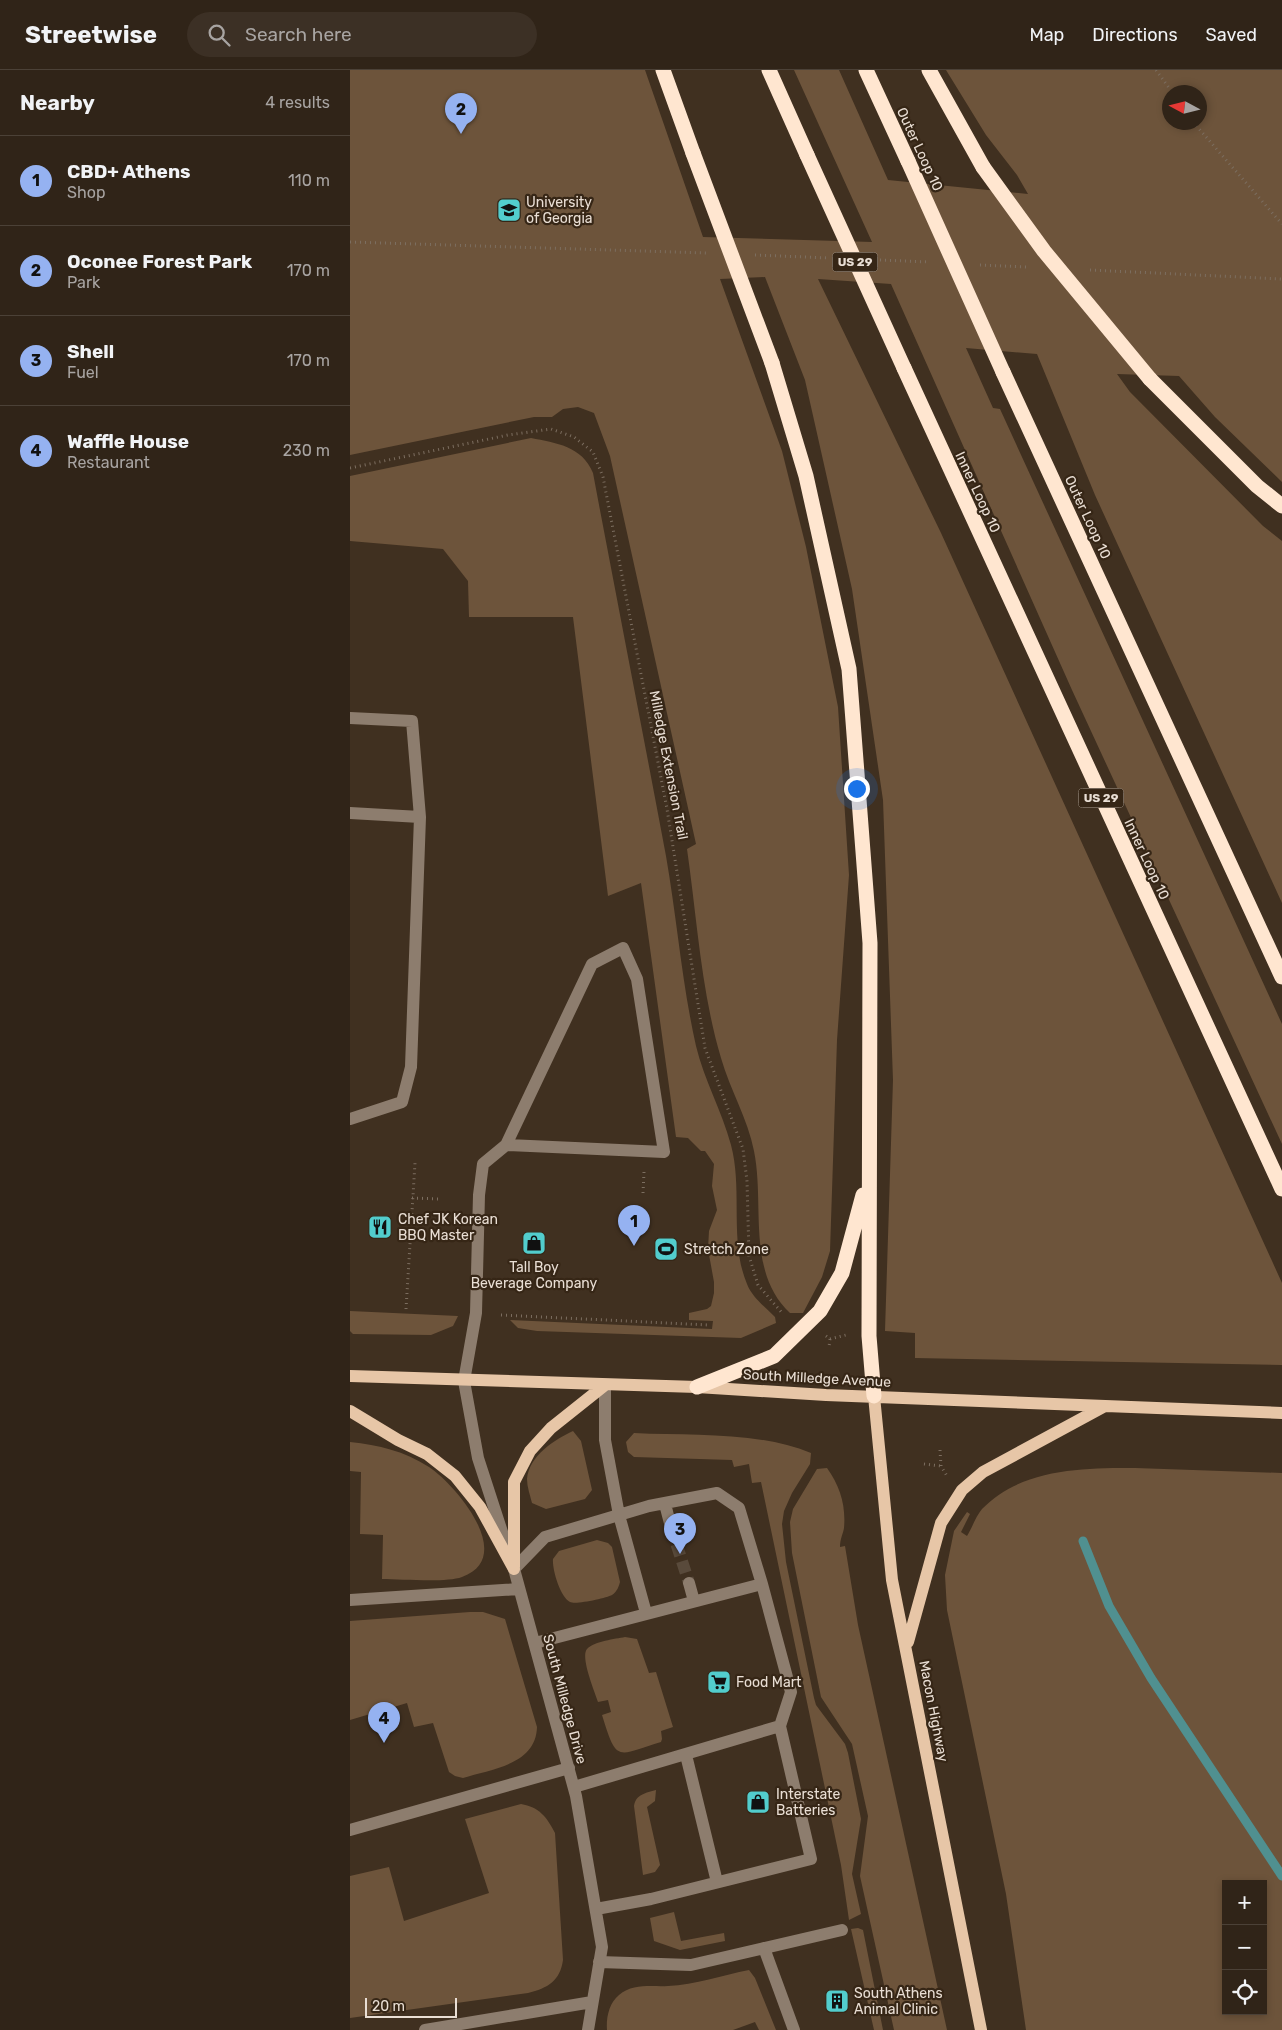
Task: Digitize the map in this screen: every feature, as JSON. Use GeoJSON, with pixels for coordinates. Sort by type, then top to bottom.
{"type":"FeatureCollection","features":[{"type":"Feature","properties":{"kind":"highway"},"geometry":{"type":"LineString","coordinates":[[663,70],[772,363],[806,476],[848,669],[870,943],[869,1336],[874,1396]]}},
{"type":"Feature","properties":{"kind":"highway","name":"Inner Loop 10"},"geometry":{"type":"LineString","coordinates":[[769,70],[920,407],[1282,1189]]}},
{"type":"Feature","properties":{"kind":"highway","name":"Outer Loop 10"},"geometry":{"type":"LineString","coordinates":[[866,70],[1282,977]]}},
{"type":"Feature","properties":{"kind":"highway"},"geometry":{"type":"LineString","coordinates":[[928,70],[983,167],[1044,250],[1150,379],[1257,486],[1282,506]]}},
{"type":"Feature","properties":{"kind":"highway"},"geometry":{"type":"LineString","coordinates":[[697,1387],[774,1356],[820,1311],[842,1273],[868,1177]]}},
{"type":"Feature","properties":{"kind":"main road","name":"South Milledge Avenue"},"geometry":{"type":"LineString","coordinates":[[350,1376],[697,1387],[1282,1413]]}},
{"type":"Feature","properties":{"kind":"main road"},"geometry":{"type":"LineString","coordinates":[[514,1569],[514,1482],[530,1451],[551,1428],[605,1385]]}},
{"type":"Feature","properties":{"kind":"main road","name":"Macon Highway"},"geometry":{"type":"LineString","coordinates":[[874,1396],[892,1580],[907,1646],[981,2030]]}},
{"type":"Feature","properties":{"kind":"main road"},"geometry":{"type":"LineString","coordinates":[[907,1646],[941,1523],[962,1490],[983,1472],[1106,1406]]}},
{"type":"Feature","properties":{"kind":"main road"},"geometry":{"type":"LineString","coordinates":[[350,1411],[398,1440],[427,1454],[455,1476],[480,1507],[514,1569]]}},
{"type":"Feature","properties":{"kind":"street"},"geometry":{"type":"LineString","coordinates":[[350,718],[412,721],[420,817],[411,1067],[402,1102],[350,1119]]}},
{"type":"Feature","properties":{"kind":"street"},"geometry":{"type":"LineString","coordinates":[[350,813],[420,817]]}},
{"type":"Feature","properties":{"kind":"street"},"geometry":{"type":"LineString","coordinates":[[464,1381],[476,1313],[479,1195],[483,1164],[506,1145],[592,964],[623,948],[638,980],[664,1152],[506,1145]]}},
{"type":"Feature","properties":{"kind":"street","name":"South Milledge Drive"},"geometry":{"type":"LineString","coordinates":[[464,1381],[478,1458],[514,1569],[574,1787],[602,1947],[588,2030]]}},
{"type":"Feature","properties":{"kind":"street"},"geometry":{"type":"LineString","coordinates":[[605,1385],[605,1440],[619,1515],[646,1614]]}},
{"type":"Feature","properties":{"kind":"street"},"geometry":{"type":"LineString","coordinates":[[514,1569],[545,1537],[649,1506],[717,1493],[739,1508],[791,1692],[780,1726],[811,1859],[596,1909]]}},
{"type":"Feature","properties":{"kind":"street"},"geometry":{"type":"LineString","coordinates":[[666,1504],[672,1527]]}},
{"type":"Feature","properties":{"kind":"street"},"geometry":{"type":"LineString","coordinates":[[689,1583],[694,1601]]}},
{"type":"Feature","properties":{"kind":"street"},"geometry":{"type":"LineString","coordinates":[[535,1643],[762,1584]]}},
{"type":"Feature","properties":{"kind":"street"},"geometry":{"type":"LineString","coordinates":[[350,1600],[519,1589]]}},
{"type":"Feature","properties":{"kind":"street"},"geometry":{"type":"LineString","coordinates":[[574,1787],[780,1726]]}},
{"type":"Feature","properties":{"kind":"street"},"geometry":{"type":"LineString","coordinates":[[686,1755],[717,1882]]}},
{"type":"Feature","properties":{"kind":"street"},"geometry":{"type":"LineString","coordinates":[[350,1830],[569,1768]]}},
{"type":"Feature","properties":{"kind":"street"},"geometry":{"type":"LineString","coordinates":[[599,1962],[691,1965],[842,1930]]}},
{"type":"Feature","properties":{"kind":"street"},"geometry":{"type":"LineString","coordinates":[[764,1948],[794,2030]]}},
{"type":"Feature","properties":{"kind":"street"},"geometry":{"type":"LineString","coordinates":[[425,2030],[592,2002]]}},
{"type":"Feature","properties":{"kind":"path"},"geometry":{"type":"LineString","coordinates":[[1156,70],[1167,85]]}},
{"type":"Feature","properties":{"kind":"path"},"geometry":{"type":"LineString","coordinates":[[1201,130],[1282,224]]}},
{"type":"Feature","properties":{"kind":"path"},"geometry":{"type":"LineString","coordinates":[[350,242],[712,253]]}},
{"type":"Feature","properties":{"kind":"path"},"geometry":{"type":"LineString","coordinates":[[751,255],[838,258]]}},
{"type":"Feature","properties":{"kind":"path"},"geometry":{"type":"LineString","coordinates":[[878,260],[936,263]]}},
{"type":"Feature","properties":{"kind":"path"},"geometry":{"type":"LineString","coordinates":[[976,264],[1035,267]]}},
{"type":"Feature","properties":{"kind":"path"},"geometry":{"type":"LineString","coordinates":[[1084,270],[1282,279]]}},
{"type":"Feature","properties":{"kind":"path","name":"Milledge Extension Trail"},"geometry":{"type":"LineString","coordinates":[[350,468],[508,435],[551,429],[574,437],[593,452],[603,477],[667,809],[705,1048],[743,1149],[747,1181],[749,1256],[758,1285],[787,1318]]}},
{"type":"Feature","properties":{"kind":"path"},"geometry":{"type":"LineString","coordinates":[[406,1309],[415,1162]]}},
{"type":"Feature","properties":{"kind":"path"},"geometry":{"type":"LineString","coordinates":[[643,1193],[644,1172]]}},
{"type":"Feature","properties":{"kind":"path"},"geometry":{"type":"LineString","coordinates":[[412,1198],[439,1199]]}},
{"type":"Feature","properties":{"kind":"path"},"geometry":{"type":"LineString","coordinates":[[501,1315],[709,1325]]}},
{"type":"Feature","properties":{"kind":"path"},"geometry":{"type":"LineString","coordinates":[[824,1335],[830,1339],[846,1335]]}},
{"type":"Feature","properties":{"kind":"path"},"geometry":{"type":"LineString","coordinates":[[829,1347],[830,1339]]}},
{"type":"Feature","properties":{"kind":"path"},"geometry":{"type":"LineString","coordinates":[[924,1464],[941,1466],[940,1450]]}},
{"type":"Feature","properties":{"kind":"shaded area"},"geometry":{"type":"Polygon","coordinates":[[[350,70],[645,70],[703,237],[872,242],[794,70],[839,70],[888,180],[1028,194],[1017,175],[986,135],[946,70],[1282,70],[1282,482],[1215,417],[1179,376],[1117,374],[1130,392],[1263,526],[1282,541],[1282,903],[1095,495],[1037,354],[966,348],[993,408],[1000,409],[1282,1024],[1282,1144],[1072,690],[891,284],[818,279],[941,533],[1282,1283],[1282,1365],[915,1358],[915,1333],[885,1331],[893,1080],[883,800],[852,589],[805,380],[765,277],[720,279],[782,451],[806,547],[838,707],[849,875],[837,1040],[830,1251],[822,1277],[803,1313],[790,1313],[776,1296],[767,1278],[762,1258],[754,1151],[748,1127],[729,1082],[714,1033],[700,954],[687,849],[696,844],[610,456],[594,413],[578,407],[563,409],[552,417],[534,417],[350,455],[350,70]]]}},
{"type":"Feature","properties":{"kind":"shaded area"},"geometry":{"type":"Polygon","coordinates":[[[531,438],[559,444],[575,451],[588,464],[593,473],[666,856],[691,1023],[699,1059],[731,1145],[736,1180],[737,1233],[742,1268],[752,1293],[775,1317],[776,1323],[741,1338],[537,1331],[518,1328],[510,1320],[712,1329],[713,1321],[689,1320],[689,1313],[707,1309],[711,1306],[714,1282],[708,1249],[709,1231],[717,1210],[712,1186],[714,1164],[705,1151],[701,1151],[688,1138],[676,1137],[641,883],[608,896],[573,617],[469,617],[468,581],[443,549],[350,541],[350,476],[531,438]]]}},
{"type":"Feature","properties":{"kind":"shaded area"},"geometry":{"type":"Polygon","coordinates":[[[350,1311],[458,1316],[453,1326],[431,1335],[353,1334],[350,1331],[350,1311]]]}},
{"type":"Feature","properties":{"kind":"shaded area"},"geometry":{"type":"Polygon","coordinates":[[[573,1431],[581,1441],[592,1490],[585,1499],[546,1509],[532,1503],[527,1479],[532,1463],[551,1444],[573,1431]]]}},
{"type":"Feature","properties":{"kind":"shaded area"},"geometry":{"type":"Polygon","coordinates":[[[634,1433],[747,1438],[769,1441],[811,1453],[810,1464],[792,1493],[784,1511],[782,1524],[786,1562],[814,1698],[816,1705],[845,1744],[861,1819],[852,1874],[861,1914],[849,1920],[841,1865],[761,1482],[752,1483],[749,1464],[734,1467],[732,1460],[634,1457],[628,1452],[626,1442],[634,1433]]]}},
{"type":"Feature","properties":{"kind":"shaded area"},"geometry":{"type":"Polygon","coordinates":[[[350,1442],[381,1447],[401,1453],[420,1461],[440,1476],[466,1504],[483,1538],[484,1554],[477,1567],[462,1577],[455,1579],[382,1579],[383,1535],[360,1534],[361,1472],[350,1471],[350,1442]]]}},
{"type":"Feature","properties":{"kind":"shaded area"},"geometry":{"type":"Polygon","coordinates":[[[827,1468],[839,1489],[843,1504],[844,1528],[840,1547],[845,1546],[858,1625],[947,2030],[894,2030],[860,1876],[868,1816],[852,1744],[821,1697],[792,1553],[790,1522],[793,1509],[817,1469],[827,1468]]]}},
{"type":"Feature","properties":{"kind":"shaded area"},"geometry":{"type":"Polygon","coordinates":[[[1135,1468],[1282,1473],[1282,2030],[1026,2030],[1006,1894],[947,1610],[945,1575],[954,1531],[967,1512],[970,1514],[961,1532],[967,1536],[982,1509],[998,1495],[1015,1485],[1054,1473],[1135,1468]]]}},
{"type":"Feature","properties":{"kind":"shaded area"},"geometry":{"type":"Polygon","coordinates":[[[597,1540],[608,1543],[612,1547],[620,1582],[618,1587],[614,1594],[609,1596],[584,1602],[570,1602],[563,1595],[557,1582],[553,1559],[559,1551],[597,1540]]]}},
{"type":"Feature","properties":{"kind":"shaded area"},"geometry":{"type":"Polygon","coordinates":[[[483,1612],[505,1619],[537,1727],[535,1740],[529,1750],[521,1757],[498,1768],[463,1778],[449,1772],[433,1723],[414,1727],[407,1703],[350,1720],[350,1621],[483,1612]]]}},
{"type":"Feature","properties":{"kind":"shaded area"},"geometry":{"type":"Polygon","coordinates":[[[625,1637],[637,1639],[649,1673],[656,1672],[673,1727],[661,1731],[661,1742],[627,1752],[620,1752],[611,1741],[602,1715],[611,1712],[608,1700],[598,1702],[589,1675],[585,1653],[587,1649],[595,1644],[625,1637]]]}},
{"type":"Feature","properties":{"kind":"shaded area"},"geometry":{"type":"Polygon","coordinates":[[[656,1790],[655,1801],[647,1807],[660,1865],[655,1872],[643,1875],[634,1806],[639,1796],[656,1790]]]}},
{"type":"Feature","properties":{"kind":"shaded area"},"geometry":{"type":"Polygon","coordinates":[[[521,1804],[538,1810],[549,1822],[555,1833],[563,1960],[556,1978],[547,1986],[528,1993],[350,2018],[350,1876],[389,1867],[404,1921],[489,1893],[465,1819],[521,1804]]]}},
{"type":"Feature","properties":{"kind":"shaded area"},"geometry":{"type":"Polygon","coordinates":[[[674,1912],[681,1941],[724,1933],[725,1941],[680,1950],[654,1941],[650,1918],[674,1912]]]}},
{"type":"Feature","properties":{"kind":"shaded area"},"geometry":{"type":"Polygon","coordinates":[[[858,1928],[863,1930],[883,2030],[874,2030],[851,1929],[858,1928]]]}},
{"type":"Feature","properties":{"kind":"shaded area"},"geometry":{"type":"Polygon","coordinates":[[[749,1970],[755,1978],[776,2030],[759,2030],[755,2022],[733,2030],[607,2030],[611,2006],[624,1991],[643,1986],[688,1984],[749,1970]]]}},
{"type":"Feature","properties":{"kind":"waterway"},"geometry":{"type":"LineString","coordinates":[[1083,1541],[1109,1606],[1151,1678],[1282,1876]]}},
{"type":"Feature","properties":{"kind":"tunnel"},"geometry":{"type":"LineString","coordinates":[[671,1527],[689,1583]]}},
{"type":"Feature","properties":{"kind":"place","name":"Oconee Forest Park"},"geometry":{"type":"Point","coordinates":[461,134]}},
{"type":"Feature","properties":{"kind":"place","name":"University of Georgia"},"geometry":{"type":"Point","coordinates":[509,210]}},
{"type":"Feature","properties":{"kind":"place","name":"Chef JK Korean BBQ Master"},"geometry":{"type":"Point","coordinates":[380,1227]}},
{"type":"Feature","properties":{"kind":"place","name":"Tall Boy Beverage Company"},"geometry":{"type":"Point","coordinates":[534,1243]}},
{"type":"Feature","properties":{"kind":"place","name":"CBD+ Athens"},"geometry":{"type":"Point","coordinates":[634,1246]}},
{"type":"Feature","properties":{"kind":"place","name":"Stretch Zone"},"geometry":{"type":"Point","coordinates":[666,1249]}},
{"type":"Feature","properties":{"kind":"place","name":"Shell"},"geometry":{"type":"Point","coordinates":[680,1554]}},
{"type":"Feature","properties":{"kind":"place","name":"Food Mart"},"geometry":{"type":"Point","coordinates":[719,1682]}},
{"type":"Feature","properties":{"kind":"place","name":"Waffle House"},"geometry":{"type":"Point","coordinates":[384,1743]}},
{"type":"Feature","properties":{"kind":"place","name":"Interstate Batteries"},"geometry":{"type":"Point","coordinates":[758,1802]}},
{"type":"Feature","properties":{"kind":"place","name":"South Athens Animal Clinic"},"geometry":{"type":"Point","coordinates":[837,2001]}}]}
